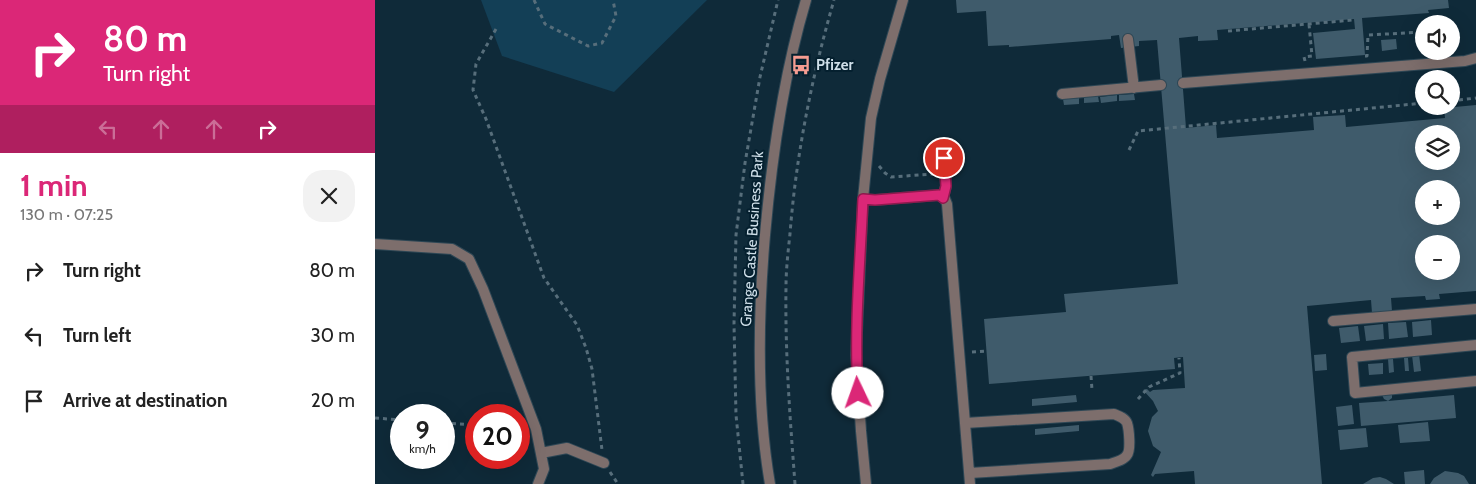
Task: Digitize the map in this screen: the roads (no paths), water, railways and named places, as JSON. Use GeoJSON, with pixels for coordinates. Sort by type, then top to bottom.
{"type":"FeatureCollection","features":[{"type":"Feature","properties":{"kind":"street","name":"Grange Castle Business Park"},"geometry":{"type":"LineString","coordinates":[[770,484],[766,460],[760,374],[760,290],[771,168],[780,105],[806,0]]}},
{"type":"Feature","properties":{"kind":"street"},"geometry":{"type":"LineString","coordinates":[[866,484],[856,355],[863,199],[871,118],[880,79],[903,0]]}},
{"type":"Feature","properties":{"kind":"street"},"geometry":{"type":"LineString","coordinates":[[1128,39],[1134,88]]}},
{"type":"Feature","properties":{"kind":"street"},"geometry":{"type":"LineString","coordinates":[[1183,83],[1451,62],[1476,58]]}},
{"type":"Feature","properties":{"kind":"street"},"geometry":{"type":"LineString","coordinates":[[1062,94],[1161,85]]}},
{"type":"Feature","properties":{"kind":"street"},"geometry":{"type":"LineString","coordinates":[[943,198],[946,186],[944,158]]}},
{"type":"Feature","properties":{"kind":"street"},"geometry":{"type":"LineString","coordinates":[[863,199],[875,200],[939,195],[947,204],[950,232],[965,423],[970,479],[1110,464],[1119,462],[1127,456],[1130,448],[1127,423],[1121,417],[1114,414],[965,423]]}},
{"type":"Feature","properties":{"kind":"street"},"geometry":{"type":"LineString","coordinates":[[375,244],[451,249],[469,259],[483,289],[536,430],[544,469],[538,484]]}},
{"type":"Feature","properties":{"kind":"street"},"geometry":{"type":"LineString","coordinates":[[1333,321],[1476,309]]}},
{"type":"Feature","properties":{"kind":"street"},"geometry":{"type":"LineString","coordinates":[[1476,345],[1352,357],[1355,393],[1476,381]]}},
{"type":"Feature","properties":{"kind":"street"},"geometry":{"type":"LineString","coordinates":[[541,453],[567,448],[604,463]]}},
{"type":"Feature","properties":{"kind":"place","name":"Pfizer"},"geometry":{"type":"Point","coordinates":[801,65]}}]}
